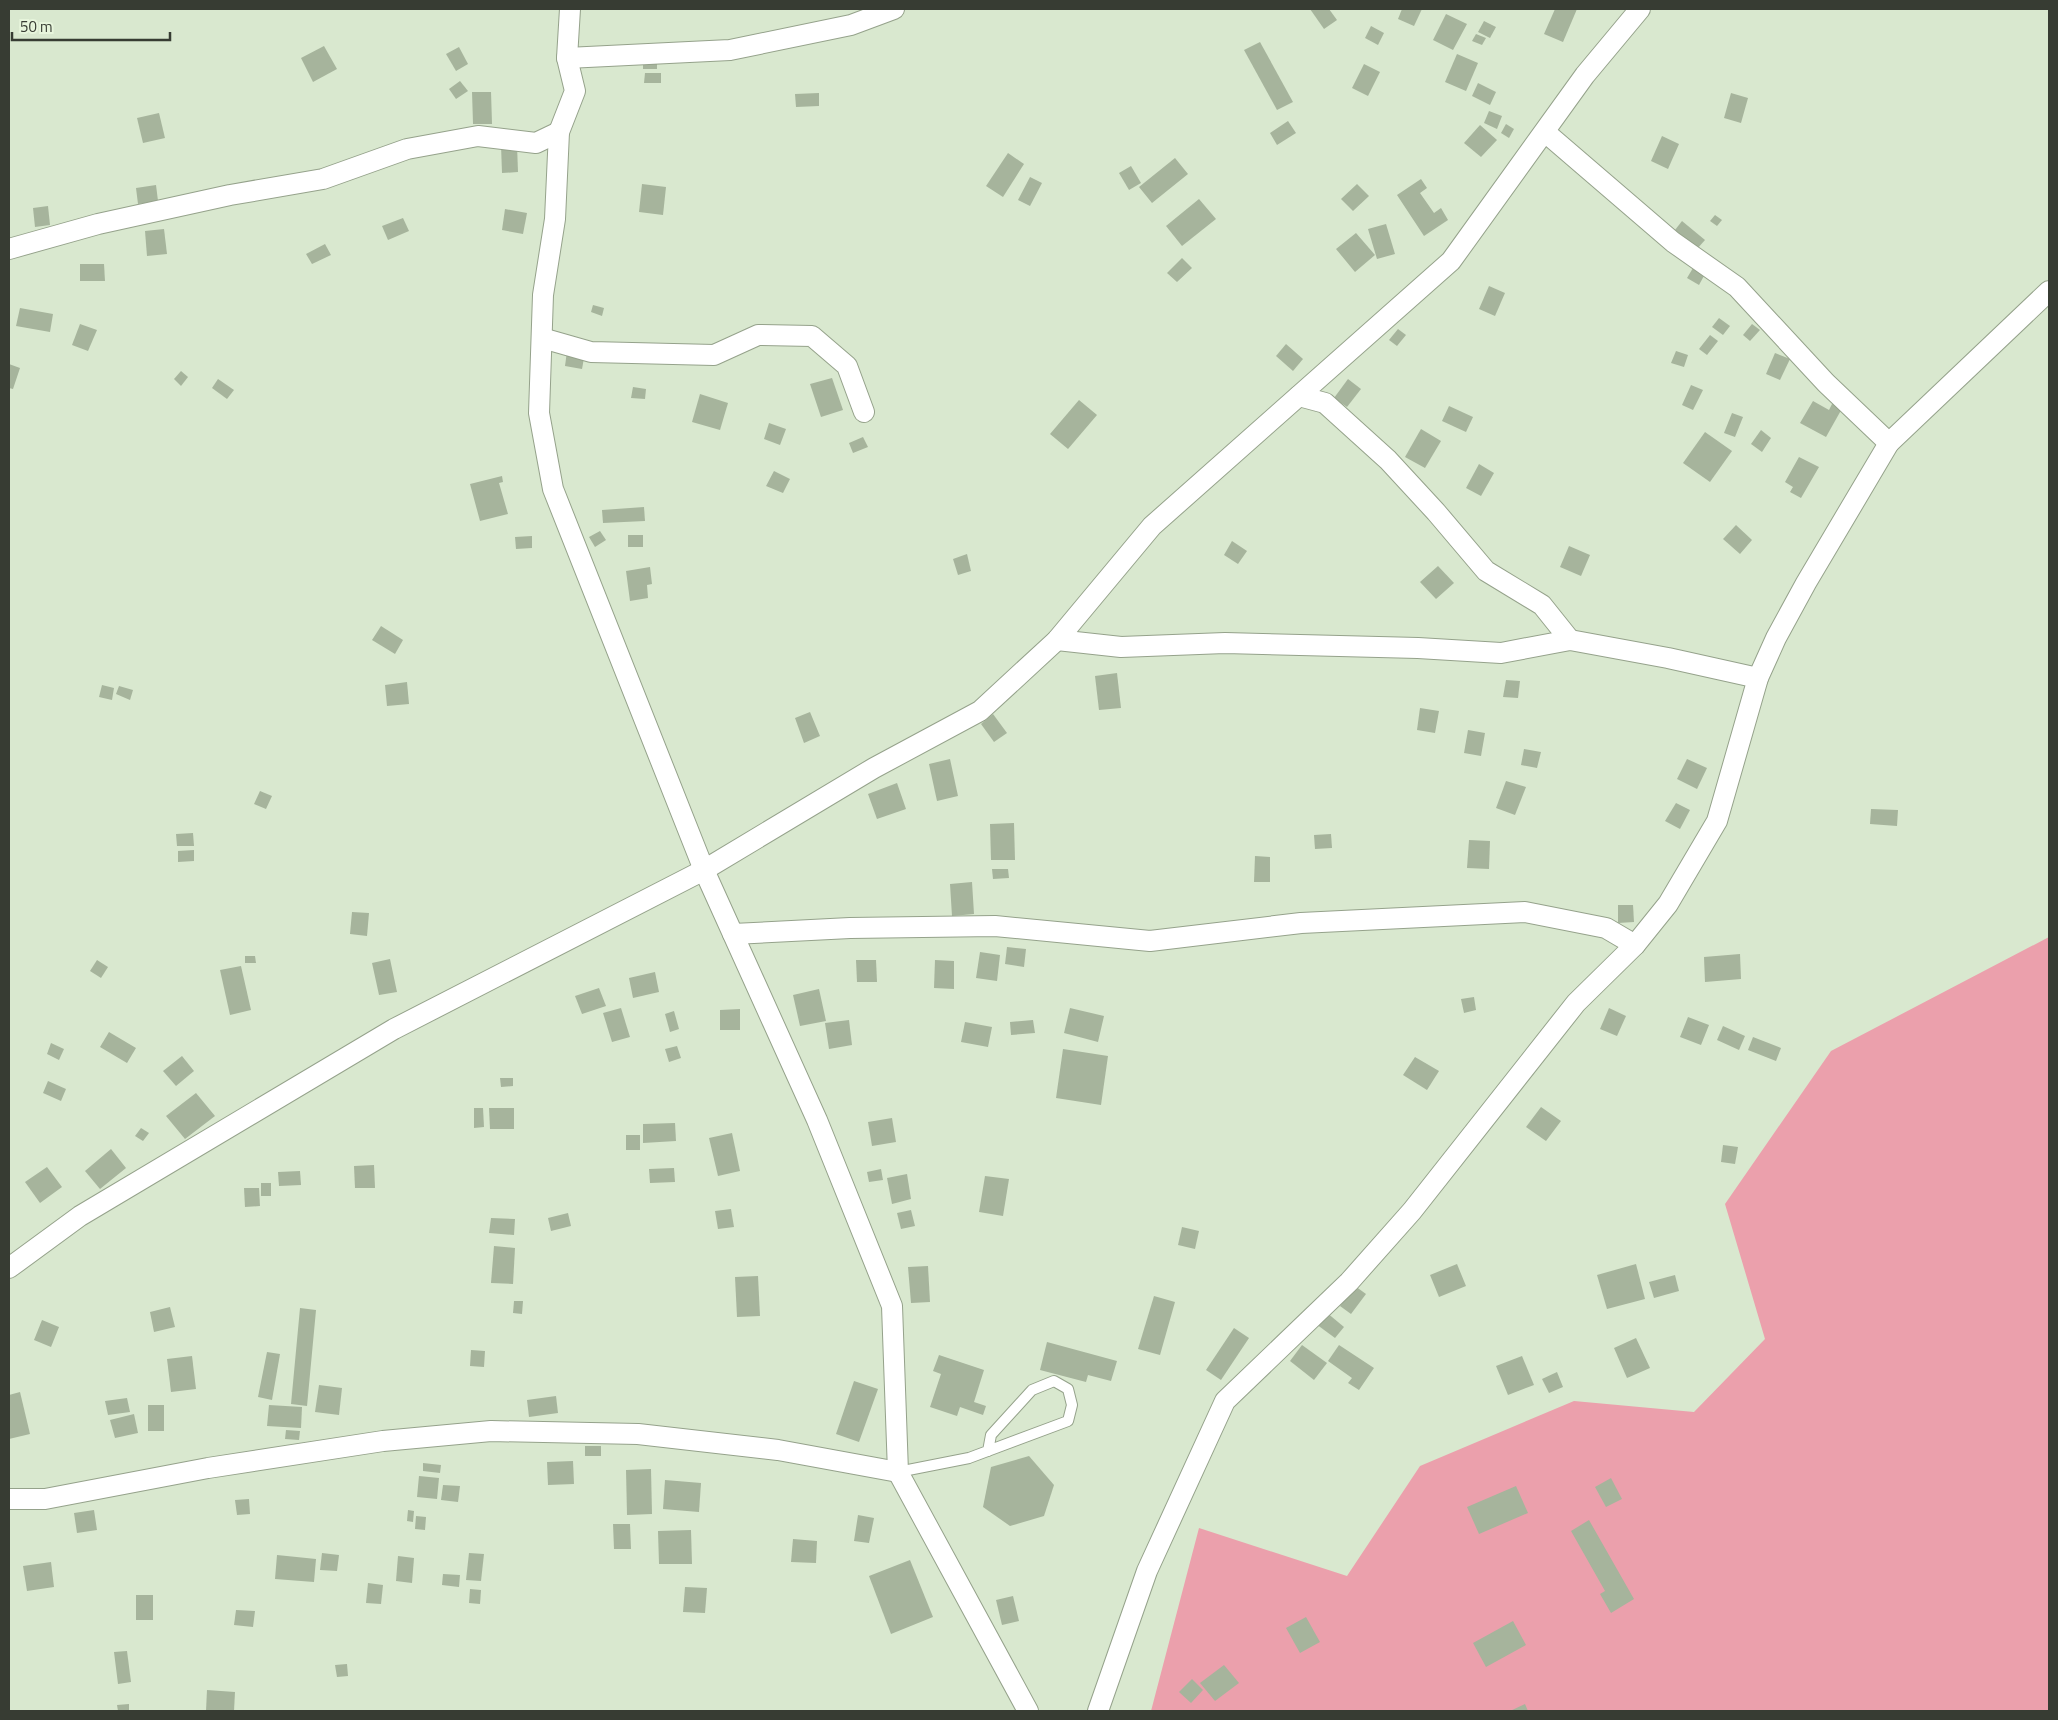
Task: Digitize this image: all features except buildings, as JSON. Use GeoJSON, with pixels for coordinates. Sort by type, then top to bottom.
{"type":"FeatureCollection","features":[{"type":"Feature","properties":{"kind":"street"},"geometry":{"type":"LineString","coordinates":[[570,9],[567,58],[576,91],[559,132],[555,219],[543,295],[539,413],[553,489],[704,870],[817,1120],[892,1306],[898,1472],[1028,1711]]}},
{"type":"Feature","properties":{"kind":"street"},"geometry":{"type":"LineString","coordinates":[[567,58],[730,50],[851,24],[894,9]]}},
{"type":"Feature","properties":{"kind":"street"},"geometry":{"type":"LineString","coordinates":[[9,1268],[80,1216],[394,1029],[704,870],[874,768],[980,711],[1057,640],[1152,526],[1451,261],[1585,75],[1640,9]]}},
{"type":"Feature","properties":{"kind":"street"},"geometry":{"type":"LineString","coordinates":[[9,249],[98,224],[230,195],[322,179],[406,149],[478,136],[536,142],[559,132]]}},
{"type":"Feature","properties":{"kind":"street"},"geometry":{"type":"LineString","coordinates":[[1545,132],[1673,242],[1737,287],[1826,383],[1889,443]]}},
{"type":"Feature","properties":{"kind":"street"},"geometry":{"type":"LineString","coordinates":[[1098,1711],[1147,1571],[1225,1401],[1350,1282],[1412,1211],[1576,1003],[1635,945],[1668,904],[1717,821],[1758,678],[1806,583],[1889,443],[2049,291]]}},
{"type":"Feature","properties":{"kind":"street"},"geometry":{"type":"LineString","coordinates":[[542,338],[591,352],[714,354],[758,335],[812,336],[847,366],[864,412]]}},
{"type":"Feature","properties":{"kind":"street"},"geometry":{"type":"LineString","coordinates":[[1299,396],[1325,403],[1388,460],[1436,512],[1486,571],[1542,605],[1570,640]]}},
{"type":"Feature","properties":{"kind":"street"},"geometry":{"type":"LineString","coordinates":[[1057,640],[1122,647],[1300,644],[1501,653],[1570,640],[1668,658],[1758,678]]}},
{"type":"Feature","properties":{"kind":"street"},"geometry":{"type":"LineString","coordinates":[[733,934],[850,928],[995,926],[1150,941],[1301,923],[1525,912],[1606,928],[1635,945]]}},
{"type":"Feature","properties":{"kind":"street"},"geometry":{"type":"LineString","coordinates":[[9,1499],[45,1499],[257,1460],[383,1441],[491,1431],[638,1434],[778,1450],[898,1472]]}},
{"type":"Feature","properties":{"kind":"lane"},"geometry":{"type":"LineString","coordinates":[[898,1472],[969,1458],[988,1451],[1068,1421],[1072,1404],[1068,1388],[1054,1381],[1032,1390],[991,1435],[988,1451]]}},
{"type":"Feature","properties":{"kind":"shaded area"},"geometry":{"type":"Polygon","coordinates":[[[2049,937],[2049,1711],[1151,1711],[1199,1528],[1347,1576],[1420,1466],[1574,1401],[1694,1412],[1765,1339],[1725,1204],[1831,1051],[2049,937]]]}}]}
